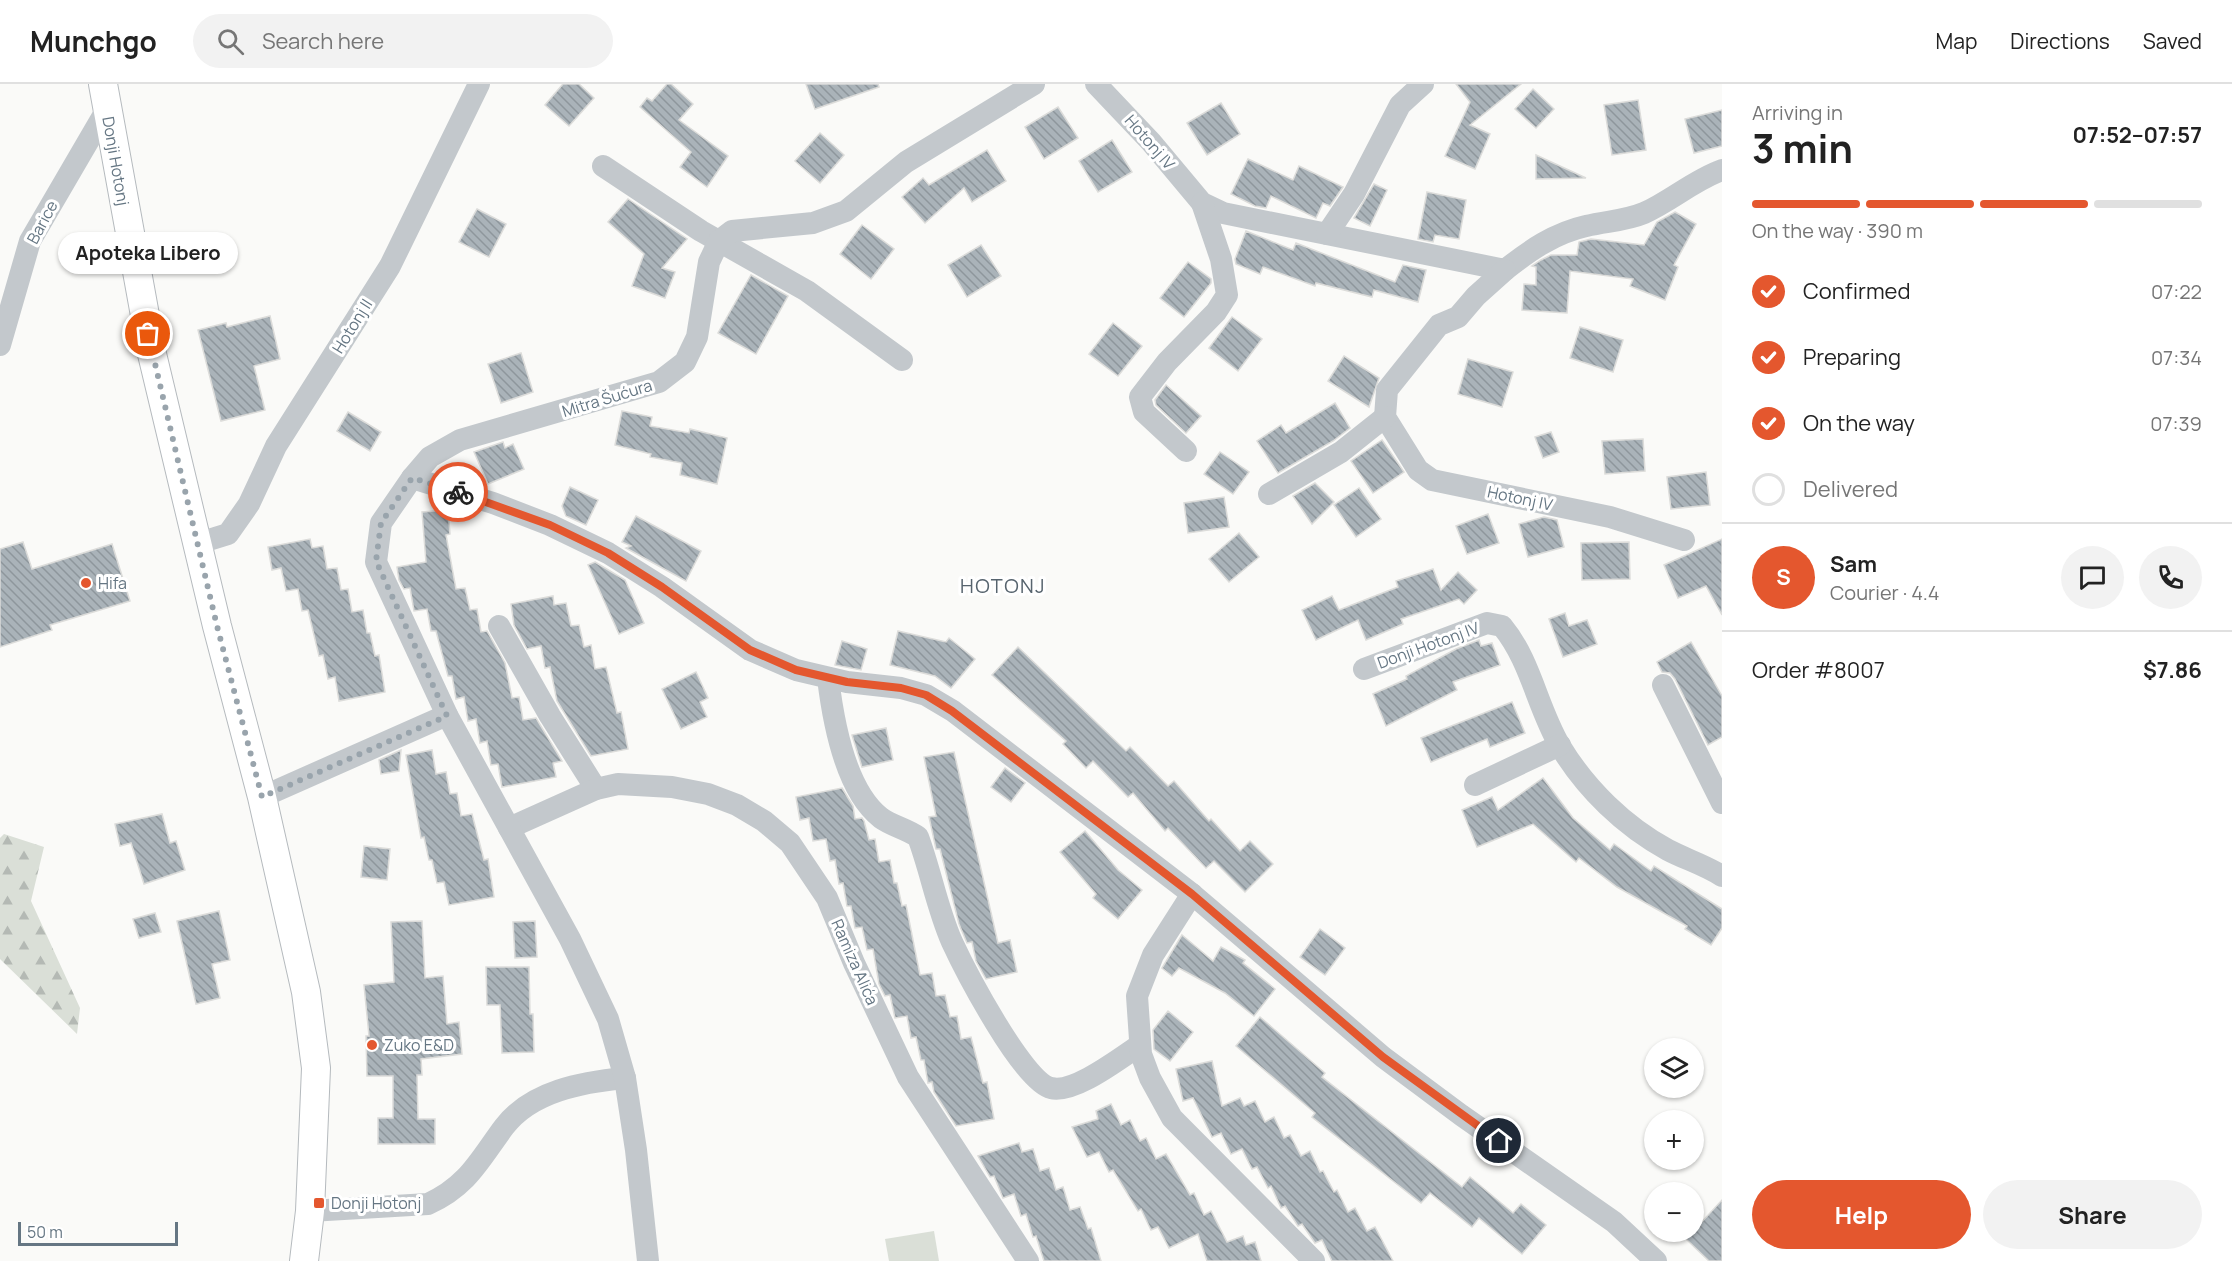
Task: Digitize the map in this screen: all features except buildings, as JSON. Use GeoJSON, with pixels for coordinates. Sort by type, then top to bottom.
{"type":"FeatureCollection","features":[{"type":"Feature","properties":{"kind":"main road","name":"Donji Hotonj"},"geometry":{"type":"LineString","coordinates":[[105,96],[152,354],[217,626],[262,797],[306,992],[316,1068],[310,1211],[304,1261]]}},
{"type":"Feature","properties":{"kind":"street","name":"Hotonj II"},"geometry":{"type":"LineString","coordinates":[[199,543],[228,534],[249,504],[276,446],[390,266],[479,84]]}},
{"type":"Feature","properties":{"kind":"street"},"geometry":{"type":"LineString","coordinates":[[719,241],[732,231],[813,223],[846,211],[906,162],[1034,84]]}},
{"type":"Feature","properties":{"kind":"street","name":"Hotonj IV"},"geometry":{"type":"LineString","coordinates":[[1096,84],[1151,142],[1202,203],[1221,259],[1227,295],[1216,312],[1167,362],[1140,397],[1144,412],[1186,451]]}},
{"type":"Feature","properties":{"kind":"street"},"geometry":{"type":"LineString","coordinates":[[1327,234],[1354,194],[1400,105],[1423,84]]}},
{"type":"Feature","properties":{"kind":"street","name":"Barice"},"geometry":{"type":"LineString","coordinates":[[0,345],[30,241],[105,96]]}},
{"type":"Feature","properties":{"kind":"street"},"geometry":{"type":"LineString","coordinates":[[603,166],[719,241],[807,291],[902,360]]}},
{"type":"Feature","properties":{"kind":"street"},"geometry":{"type":"LineString","coordinates":[[1269,494],[1341,452],[1384,417],[1387,390],[1413,355],[1439,325],[1458,317],[1476,296],[1505,270],[1559,234],[1588,225],[1625,220],[1647,212],[1722,170]]}},
{"type":"Feature","properties":{"kind":"street","name":"Hotonj IV"},"geometry":{"type":"LineString","coordinates":[[1202,203],[1223,213],[1505,270]]}},
{"type":"Feature","properties":{"kind":"street","name":"Mitra Šućura"},"geometry":{"type":"LineString","coordinates":[[412,478],[430,457],[460,440],[659,382],[676,369],[685,362],[697,337],[709,262],[719,241]]}},
{"type":"Feature","properties":{"kind":"street","name":"Hotonj IV"},"geometry":{"type":"LineString","coordinates":[[1384,417],[1418,470],[1432,480],[1610,517],[1684,540]]}},
{"type":"Feature","properties":{"kind":"street"},"geometry":{"type":"LineString","coordinates":[[648,1261],[636,1150],[625,1078],[608,1019],[590,977],[447,716],[376,561],[381,523],[412,478],[503,507],[608,553],[662,587],[750,650],[796,670],[828,678],[909,690],[926,695],[952,711],[1192,894],[1383,1057],[1461,1115],[1605,1214],[1656,1261]]}},
{"type":"Feature","properties":{"kind":"street","name":"Donji Hotonj IV"},"geometry":{"type":"LineString","coordinates":[[1364,669],[1487,623],[1502,626],[1517,644],[1560,745],[1596,795],[1631,825],[1667,850],[1722,876]]}},
{"type":"Feature","properties":{"kind":"street"},"geometry":{"type":"LineString","coordinates":[[499,626],[596,789]]}},
{"type":"Feature","properties":{"kind":"street"},"geometry":{"type":"LineString","coordinates":[[828,678],[834,724],[849,769],[866,803],[882,818],[918,837],[952,942],[994,1020],[1026,1069],[1038,1082],[1052,1089],[1073,1086],[1140,1045]]}},
{"type":"Feature","properties":{"kind":"street"},"geometry":{"type":"LineString","coordinates":[[1663,686],[1719,787]]}},
{"type":"Feature","properties":{"kind":"street"},"geometry":{"type":"LineString","coordinates":[[262,797],[447,716]]}},
{"type":"Feature","properties":{"kind":"street"},"geometry":{"type":"LineString","coordinates":[[1475,785],[1560,745]]}},
{"type":"Feature","properties":{"kind":"street","name":"Ramiza Alića"},"geometry":{"type":"LineString","coordinates":[[509,828],[596,789],[618,784],[645,785],[708,795],[737,805],[764,821],[790,843],[827,898],[854,963],[908,1077],[1028,1261]]}},
{"type":"Feature","properties":{"kind":"street"},"geometry":{"type":"LineString","coordinates":[[1192,894],[1153,955],[1137,996],[1140,1045],[1150,1078],[1172,1118],[1314,1261]]}},
{"type":"Feature","properties":{"kind":"street"},"geometry":{"type":"LineString","coordinates":[[310,1211],[428,1204],[443,1197],[471,1173],[504,1126],[517,1113],[544,1096],[577,1084],[625,1078]]}},
{"type":"Feature","properties":{"kind":"green space"},"geometry":{"type":"Polygon","coordinates":[[[4,834],[44,847],[31,901],[80,1008],[77,1034],[0,959],[0,838],[4,834]]]}},
{"type":"Feature","properties":{"kind":"green space"},"geometry":{"type":"Polygon","coordinates":[[[934,1231],[939,1261],[889,1261],[885,1239],[934,1231]]]}},
{"type":"Feature","properties":{"kind":"way so far"},"geometry":{"type":"LineString","coordinates":[[148,334],[217,626],[262,797],[447,716],[376,561],[381,523],[412,478],[458,492]]}},
{"type":"Feature","properties":{"kind":"place","name":"Apoteka Libero"},"geometry":{"type":"Point","coordinates":[148,334]}},
{"type":"Feature","properties":{"kind":"place","name":"Hifa"},"geometry":{"type":"Point","coordinates":[86,583]}},
{"type":"Feature","properties":{"kind":"place","name":"Zuko E&D"},"geometry":{"type":"Point","coordinates":[372,1045]}},
{"type":"Feature","properties":{"kind":"place","name":"Donji Hotonj"},"geometry":{"type":"Point","coordinates":[319,1203]}},
{"type":"Feature","properties":{"kind":"district","name":"HOTONJ"},"geometry":{"type":"Point","coordinates":[1003,585]}},
{"type":"Feature","properties":{"kind":"route"},"geometry":{"type":"LineString","coordinates":[[458,492],[550,525],[608,553],[662,587],[750,650],[796,670],[847,682],[901,688],[926,695],[952,711],[1192,894],[1383,1057],[1499,1141]]}}]}
